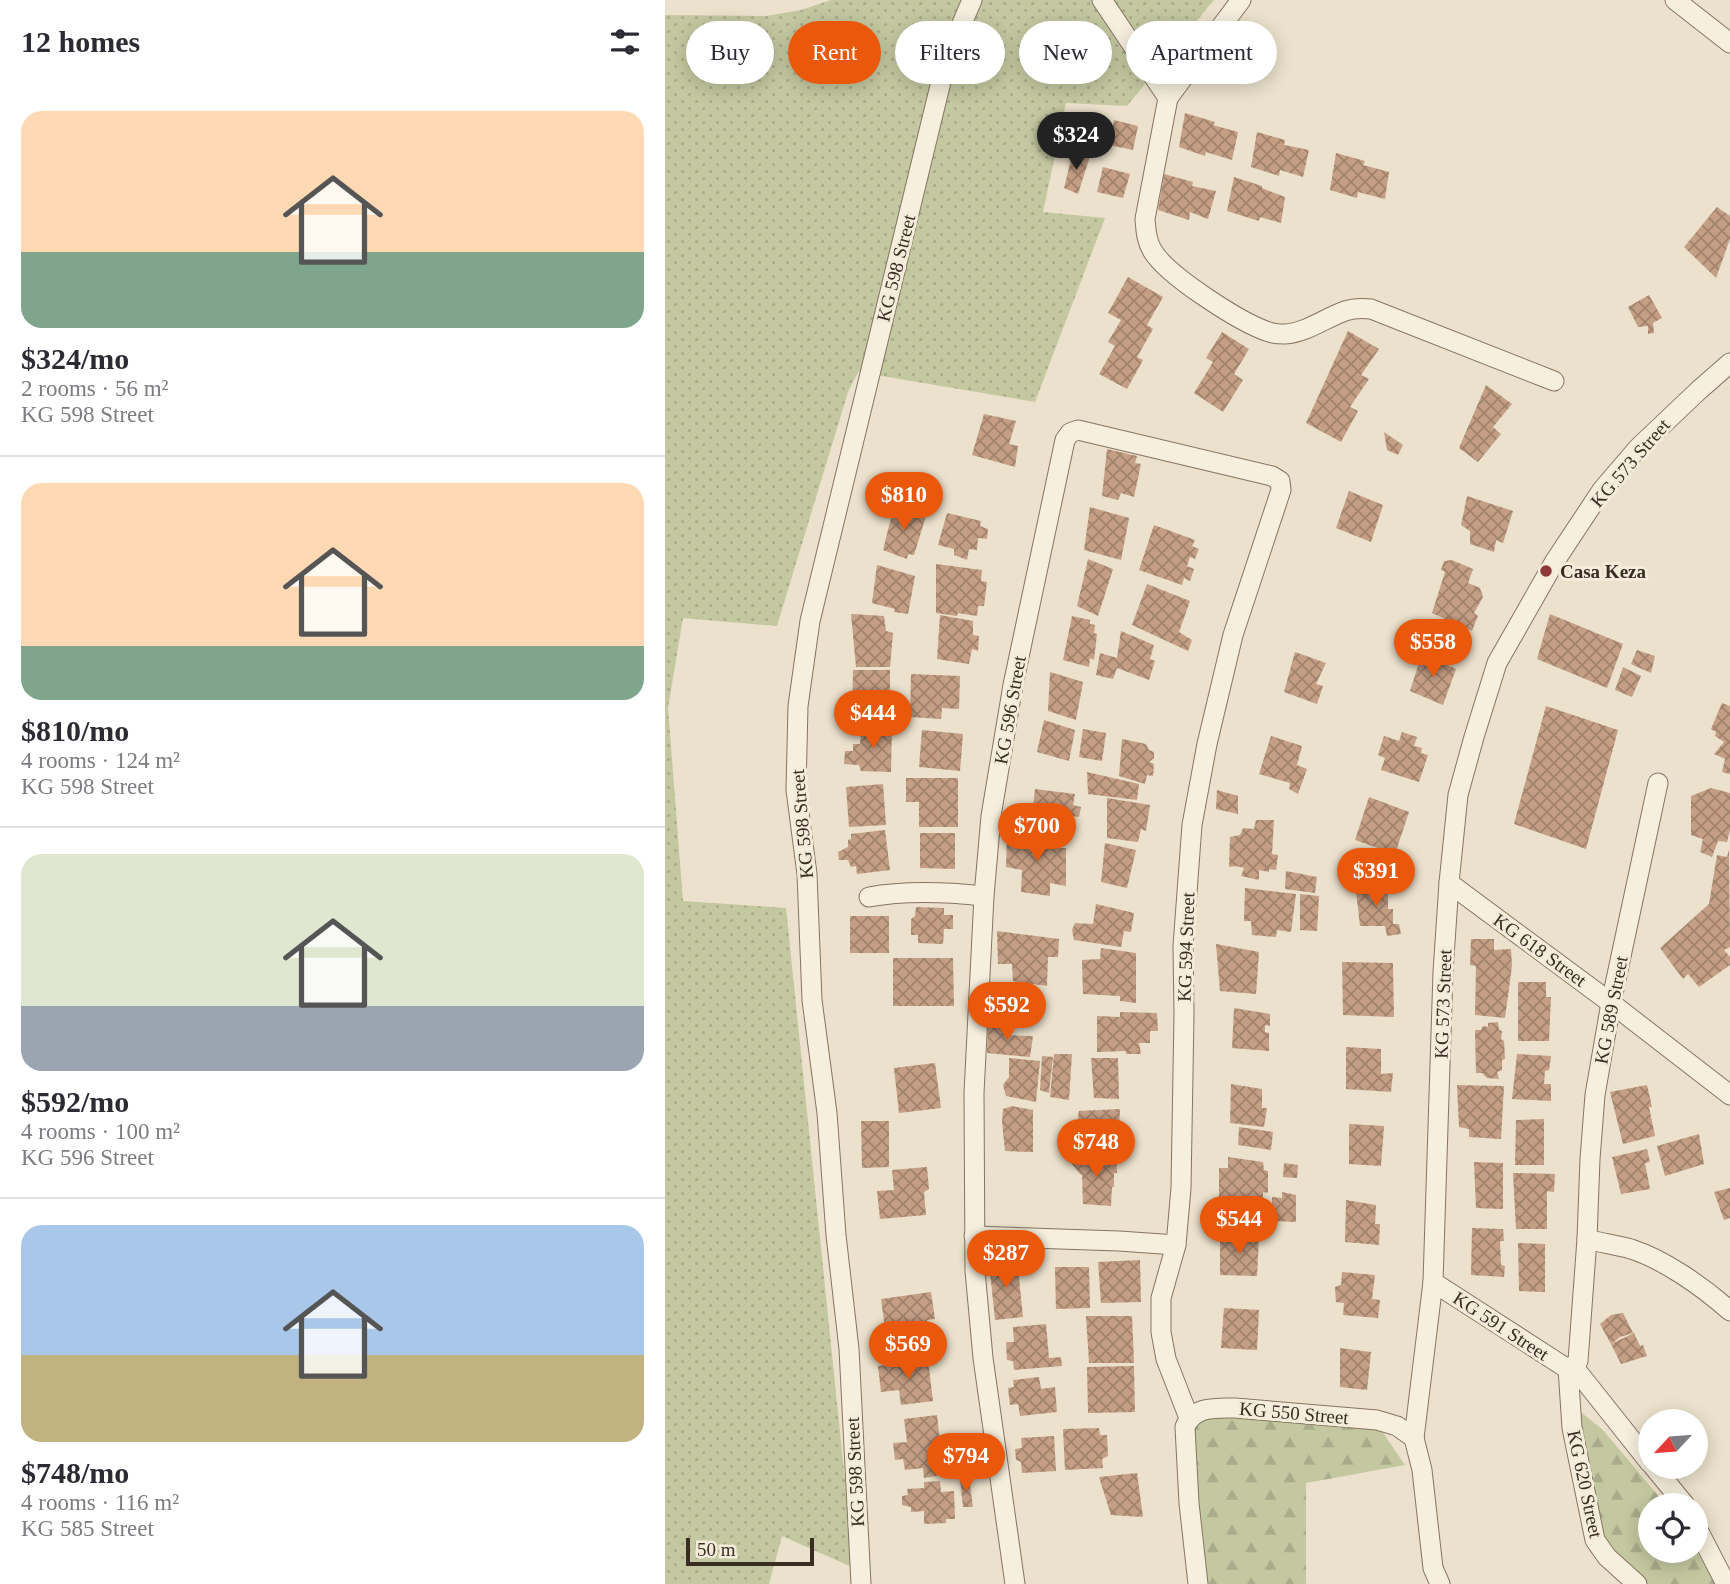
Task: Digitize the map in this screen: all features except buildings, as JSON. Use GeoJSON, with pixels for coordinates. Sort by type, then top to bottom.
{"type":"FeatureCollection","features":[{"type":"Feature","properties":{"kind":"street","name":"KG 598 Street"},"geometry":{"type":"LineString","coordinates":[[861,1584],[849,1349],[836,1235],[827,1113],[812,1000],[807,874],[796,790],[798,706],[810,621],[946,61],[972,0]]}},
{"type":"Feature","properties":{"kind":"street"},"geometry":{"type":"LineString","coordinates":[[1102,0],[1168,99]]}},
{"type":"Feature","properties":{"kind":"street"},"geometry":{"type":"LineString","coordinates":[[1241,0],[1168,99],[1145,219],[1151,249],[1160,261],[1222,308],[1271,333],[1287,334],[1302,330],[1346,310],[1371,309],[1554,381]]}},
{"type":"Feature","properties":{"kind":"street"},"geometry":{"type":"LineString","coordinates":[[1675,0],[1730,43]]}},
{"type":"Feature","properties":{"kind":"street","name":"KG 573 Street"},"geometry":{"type":"LineString","coordinates":[[1415,1438],[1433,1282],[1443,972],[1449,883],[1458,795],[1473,737],[1497,663],[1555,561],[1602,489],[1638,448],[1730,363]]}},
{"type":"Feature","properties":{"kind":"street","name":"KG 596 Street"},"geometry":{"type":"LineString","coordinates":[[1015,1584],[983,1358],[975,1270],[974,1093],[991,816],[1013,685],[1065,440],[1070,433],[1078,430],[1272,475],[1280,481]]}},
{"type":"Feature","properties":{"kind":"street","name":"KG 594 Street"},"geometry":{"type":"LineString","coordinates":[[1189,1419],[1166,1359],[1161,1332],[1161,1298],[1176,1245],[1181,1188],[1183,946],[1192,825],[1207,744],[1233,635],[1281,490],[1280,481]]}},
{"type":"Feature","properties":{"kind":"street","name":"KG 589 Street"},"geometry":{"type":"LineString","coordinates":[[1587,1239],[1595,1095],[1611,1003],[1658,783]]}},
{"type":"Feature","properties":{"kind":"street","name":"KG 618 Street"},"geometry":{"type":"LineString","coordinates":[[1449,883],[1730,1095]]}},
{"type":"Feature","properties":{"kind":"street"},"geometry":{"type":"LineString","coordinates":[[869,897],[893,892],[947,892],[984,896]]}},
{"type":"Feature","properties":{"kind":"street"},"geometry":{"type":"LineString","coordinates":[[974,1236],[1176,1245]]}},
{"type":"Feature","properties":{"kind":"street"},"geometry":{"type":"LineString","coordinates":[[1587,1239],[1631,1249],[1662,1263],[1714,1296],[1730,1311]]}},
{"type":"Feature","properties":{"kind":"street","name":"KG 591 Street"},"geometry":{"type":"LineString","coordinates":[[1433,1282],[1563,1366],[1570,1367],[1578,1361],[1587,1239]]}},
{"type":"Feature","properties":{"kind":"street"},"geometry":{"type":"LineString","coordinates":[[1570,1367],[1638,1448]]}},
{"type":"Feature","properties":{"kind":"street","name":"KG 620 Street"},"geometry":{"type":"LineString","coordinates":[[1570,1367],[1572,1428],[1595,1540],[1607,1558],[1637,1584]]}},
{"type":"Feature","properties":{"kind":"street","name":"KG 550 Street"},"geometry":{"type":"LineString","coordinates":[[1189,1419],[1200,1411],[1212,1408],[1235,1408],[1377,1420],[1397,1426],[1415,1438]]}},
{"type":"Feature","properties":{"kind":"street"},"geometry":{"type":"LineString","coordinates":[[1189,1419],[1185,1427],[1185,1439],[1198,1584]]}},
{"type":"Feature","properties":{"kind":"street"},"geometry":{"type":"LineString","coordinates":[[1415,1438],[1422,1470],[1433,1568],[1440,1584]]}},
{"type":"Feature","properties":{"kind":"street"},"geometry":{"type":"LineString","coordinates":[[1664,1479],[1675,1493]]}},
{"type":"Feature","properties":{"kind":"street"},"geometry":{"type":"LineString","coordinates":[[1708,1549],[1726,1584]]}},
{"type":"Feature","properties":{"kind":"green space"},"geometry":{"type":"Polygon","coordinates":[[[831,0],[1214,0],[1197,21],[1126,21],[1126,84],[1145,84],[1127,106],[1066,103],[1043,212],[1105,218],[1035,402],[858,372],[848,392],[777,626],[683,618],[668,708],[683,901],[786,908],[854,1568],[782,1536],[769,1584],[665,1584],[665,15],[766,16],[801,10],[831,0]]]}},
{"type":"Feature","properties":{"kind":"green space"},"geometry":{"type":"Polygon","coordinates":[[[1202,1404],[1375,1421],[1405,1465],[1306,1483],[1306,1584],[1193,1584],[1181,1423],[1202,1404]]]}},
{"type":"Feature","properties":{"kind":"green space"},"geometry":{"type":"Polygon","coordinates":[[[1573,1406],[1602,1429],[1638,1472],[1638,1479],[1644,1479],[1656,1493],[1638,1493],[1638,1563],[1703,1563],[1715,1584],[1640,1584],[1592,1539],[1573,1406]]]}},
{"type":"Feature","properties":{"kind":"place","name":"Casa Keza"},"geometry":{"type":"Point","coordinates":[1546,571]}}]}
